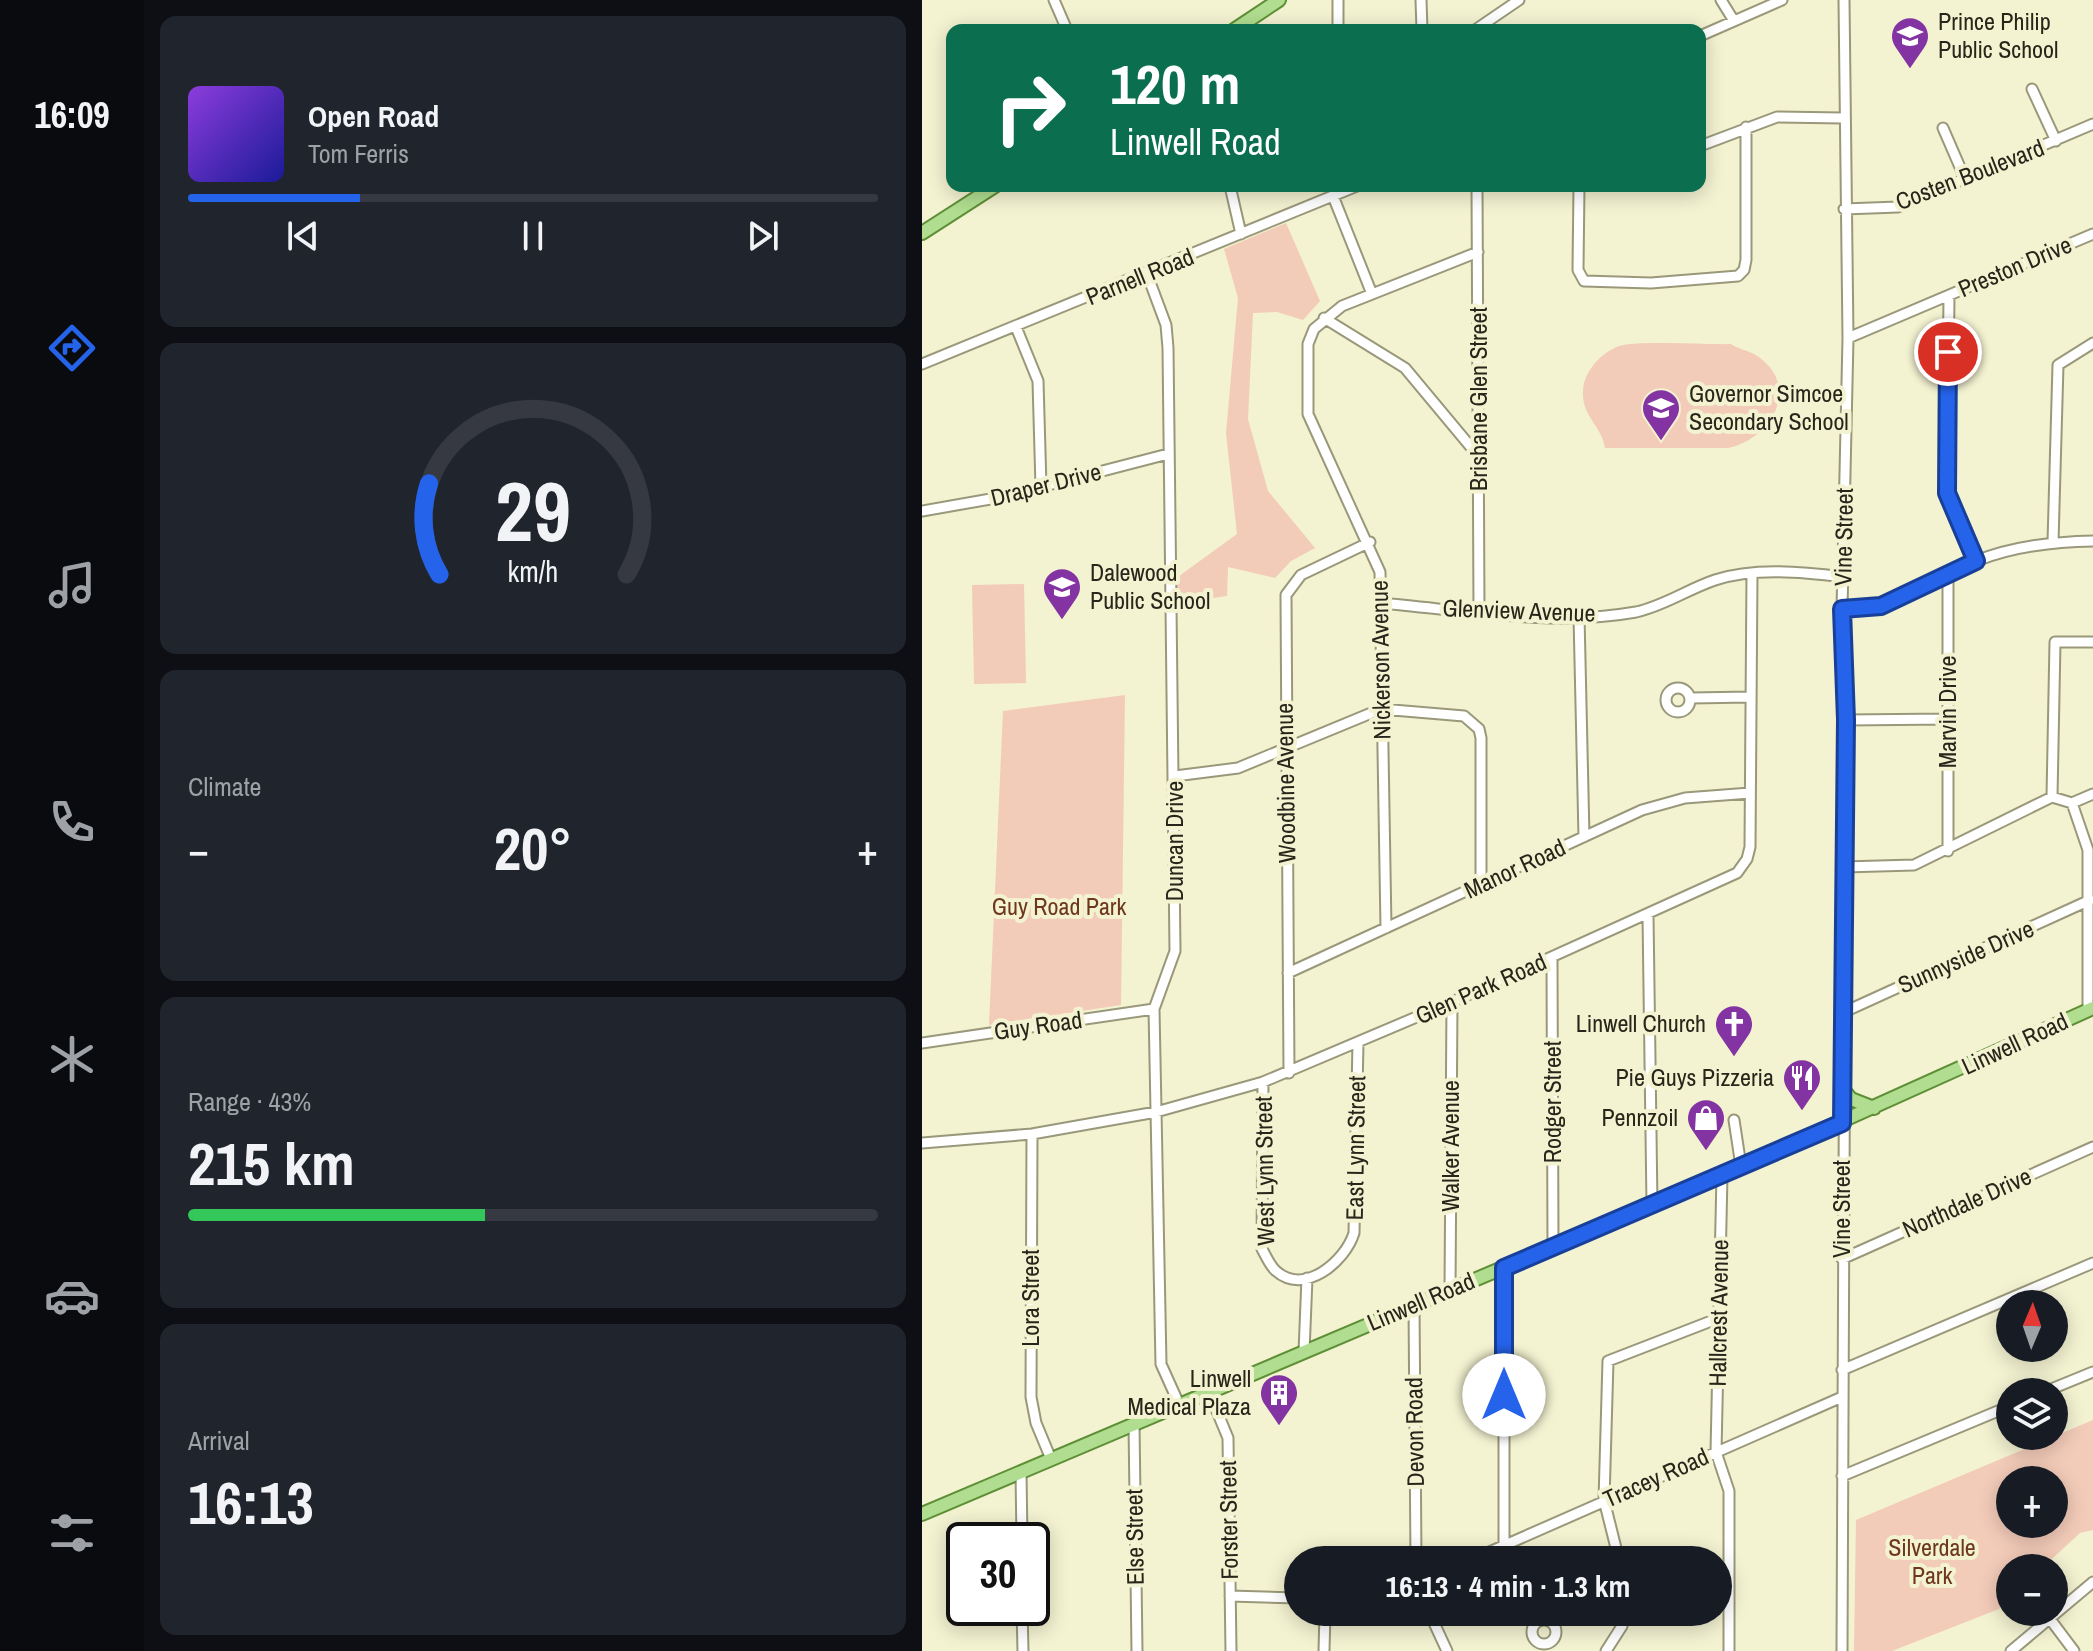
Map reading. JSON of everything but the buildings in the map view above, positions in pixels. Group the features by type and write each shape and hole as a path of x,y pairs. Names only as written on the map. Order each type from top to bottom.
{"main road":[{"path":"1243,24 1279,0"},
{"path":"922,233 986,192"},
{"path":"922,217 935,224"},
{"name":"Linwell Road","path":"922,1514 1722,1175 2091,1009"},
{"path":"1842,1088 1851,1099 1874,1108"}],"street":[{"path":"1054,0 1064,24"},
{"path":"1338,0 1338,24"},
{"path":"1421,0 1422,24"},
{"path":"1484,24 1519,0"},
{"path":"1721,0 1734,21"},
{"path":"1706,33 1782,0"},
{"name":"Vine Street","path":"1842,1651 1842,1013 1846,720 1842,609 1848,338 1844,209 1844,0"},
{"path":"2032,89 2056,141"},
{"path":"1706,144 1777,117 1843,118"},
{"name":"Costen Boulevard","path":"1844,209 1898,207 1966,181 2093,124"},
{"path":"1579,192 1578,270 1584,281 1651,283 1738,276 1744,270 1746,260 1746,127"},
{"path":"1943,128 1966,181"},
{"path":"1231,192 1241,234"},
{"name":"Parnell Road","path":"922,364 1343,192"},
{"name":"Brisbane Glen Street","path":"1477,192 1479,611"},
{"path":"1333,196 1372,294"},
{"name":"Preston Drive","path":"1848,338 2093,234"},
{"path":"1478,252 1342,306 1324,318 1405,368 1480,458"},
{"name":"Duncan Drive","path":"1147,274 1166,325 1175,776 1175,951 1154,1009 1161,1364 1179,1404"},
{"path":"1949,295 1947,493 1976,561"},
{"name":"Nickerson Avenue","path":"1324,318 1314,329 1308,344 1308,414 1370,542 1380,572 1386,928"},
{"path":"1016,327 1038,381 1041,487"},
{"path":"2053,542 2058,365 2093,343"},
{"name":"Draper Drive","path":"922,511 1041,487 1168,454"},
{"path":"1842,609 1881,606 1976,561 2053,542 2093,541"},
{"name":"Woodbine Avenue","path":"1289,1073 1286,595 1301,575 1370,542"},
{"name":"Marvin Drive","path":"1948,573 1948,851"},
{"name":"Glenview Avenue","path":"1380,603 1579,616 1636,611 1715,580 1752,574 1843,577"},
{"name":"Glen Park Road","path":"922,1143 1032,1134 1156,1112 1263,1082 1552,958 1737,873 1747,859 1750,847 1752,574"},
{"path":"1579,616 1584,837"},
{"path":"2052,797 2055,642 2093,642"},
{"path":"1691,698 1750,697"},
{"path":"1175,776 1238,768 1381,709 1464,716 1479,729 1481,884"},
{"path":"1846,720 1948,719"},
{"name":"Manor Road","path":"1288,973 1659,805 1708,795 1750,793"},
{"path":"1844,867 1914,865 1948,851 2052,797 2072,803 2093,794"},
{"path":"2072,803 2088,850 2091,1009"},
{"name":"Sunnyside Drive","path":"1842,1013 2090,900"},
{"path":"1648,915 1652,1205"},
{"name":"Rodger Street","path":"1552,958 1553,1247"},
{"name":"Walker Avenue","path":"1450,1290 1452,1002"},
{"name":"Guy Road","path":"922,1043 1154,1009"},
{"name":"East Lynn Street","path":"1307,1278 1343,1256 1354,1233 1358,1043"},
{"name":"West Lynn Street","path":"1263,1082 1262,1249 1274,1270 1291,1280 1307,1278"},
{"path":"1734,1120 1741,1166"},
{"name":"Lora Street","path":"1032,1134 1031,1397 1036,1423 1051,1459"},
{"name":"Northdale Drive","path":"1842,1259 2093,1147"},
{"name":"Hallcrest Avenue","path":"1722,1175 1716,1452 1729,1491 1729,1651"},
{"path":"1842,1370 2093,1263"},
{"path":"1504,1268 1504,1545"},
{"path":"1304,1352 1307,1278"},
{"name":"Devon Road","path":"1414,1304 1416,1546"},
{"path":"1616,1546 1604,1500 1608,1361 1719,1318"},
{"path":"2068,1382 2093,1372"},
{"name":"Forster Street","path":"1209,1392 1228,1438 1231,1651"},
{"name":"Tracey Road","path":"1504,1545 1842,1397"},
{"path":"1842,1476 1996,1412"},
{"name":"Else Street","path":"1134,1423 1137,1651"},
{"path":"1021,1472 1022,1522"},
{"path":"2068,1604 2093,1582"},
{"path":"1230,1596 1284,1598"},
{"path":"1022,1626 1023,1651"},
{"path":"1324,1651 1325,1626"},
{"path":"1435,1626 1447,1651"},
{"path":"1606,1651 1622,1626"},
{"path":"2011,1651 2041,1626"},
{"path":"2055,1626 2074,1651"}],"green space":[{"path":"1286,223 1320,301 1303,320 1277,312 1253,313 1248,419 1268,491 1315,548 1291,561 1275,578 1228,567 1227,596 1177,603 1175,579 1237,534 1226,433 1238,298 1224,249"},
{"path":"1628,344 1731,344 1754,354 1769,366 1777,380 1779,394 1776,408 1758,434 1728,448 1605,448 1586,408 1583,392 1589,371 1605,353"},
{"path":"1024,584 1026,683 974,684 972,585"},
{"name":"Guy Road Park","path":"1125,695 1121,1005 989,1025 1003,711"},
{"name":"Silverdale Park","path":"2093,1420 2093,1530 2080,1533 2057,1554 1996,1554 1996,1610 1892,1651 1854,1651 1856,1520 2022,1450 2068,1450 2068,1431"}],"place":[{"name":"Prince Philip Public School","path":"1910,70"},
{"name":"Governor Simcoe Secondary School","path":"1661,442"},
{"name":"Dalewood Public School","path":"1062,621"},
{"name":"Linwell Church","path":"1734,1058"},
{"name":"Pie Guys Pizzeria","path":"1802,1112"},
{"name":"Pennzoil","path":"1706,1152"},
{"name":"Linwell Medical Plaza","path":"1279,1427"}],"route":[{"path":"1504,1395 1504,1268 1842,1123 1846,720 1842,609 1868,610 1881,606 1976,561 1947,493 1948,352"}]}
